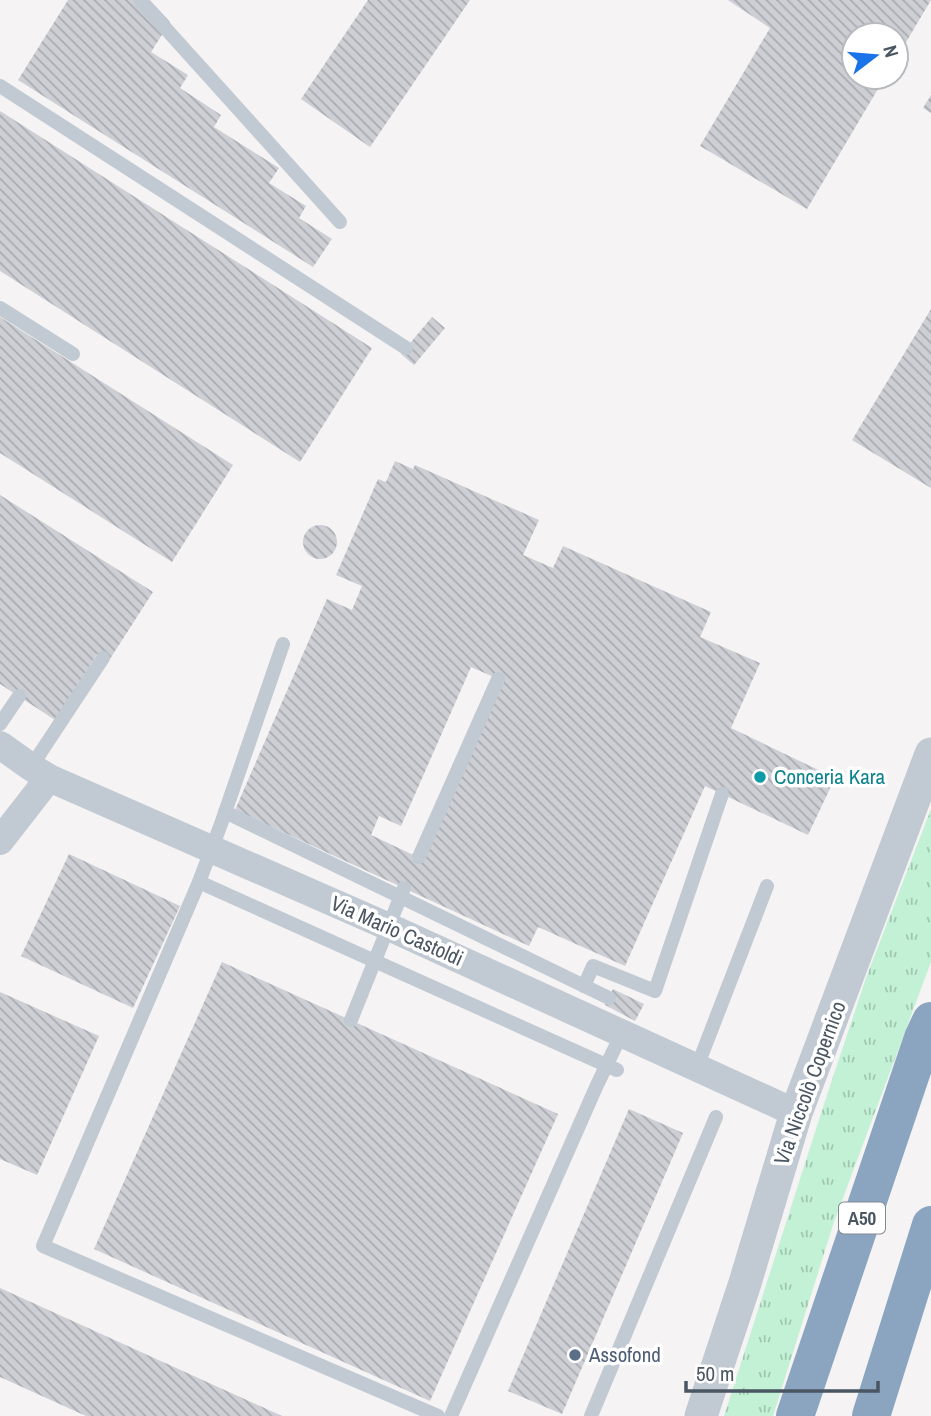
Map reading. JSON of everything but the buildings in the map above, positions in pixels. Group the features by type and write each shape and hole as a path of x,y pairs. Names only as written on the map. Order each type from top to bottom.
{"highway":[{"name":"A50","path":"795,1416 931,1021"},
{"path":"871,1416 931,1225"}],"street":[{"name":"Via Mario Castoldi","path":"0,745 40,773 389,926 796,1113"},
{"name":"Via Niccolò Copernico","path":"701,1416 745,1283 796,1113 931,754"},
{"path":"0,841 40,773"}],"lane":[{"path":"140,0 340,222"},
{"path":"0,86 407,348"},
{"path":"0,308 73,354"},
{"path":"283,644 198,882 43,1246 230,1319 438,1416"},
{"path":"40,773 103,658"},
{"path":"419,857 498,679"},
{"path":"0,724 19,696"},
{"path":"584,986 593,966 655,991 722,794"},
{"path":"225,812 402,893 609,998"},
{"path":"198,882 612,1068"},
{"path":"697,1067 767,886"},
{"path":"351,1020 402,893"},
{"path":"451,1416 612,1068 622,1033"},
{"path":"591,1416 716,1117"}],"green space":[{"path":"931,809 931,962 834,1222 773,1416 724,1416 866,978"}],"place":[{"name":"Conceria Kara","path":"760,777"},
{"name":"Assofond","path":"575,1355"}]}
